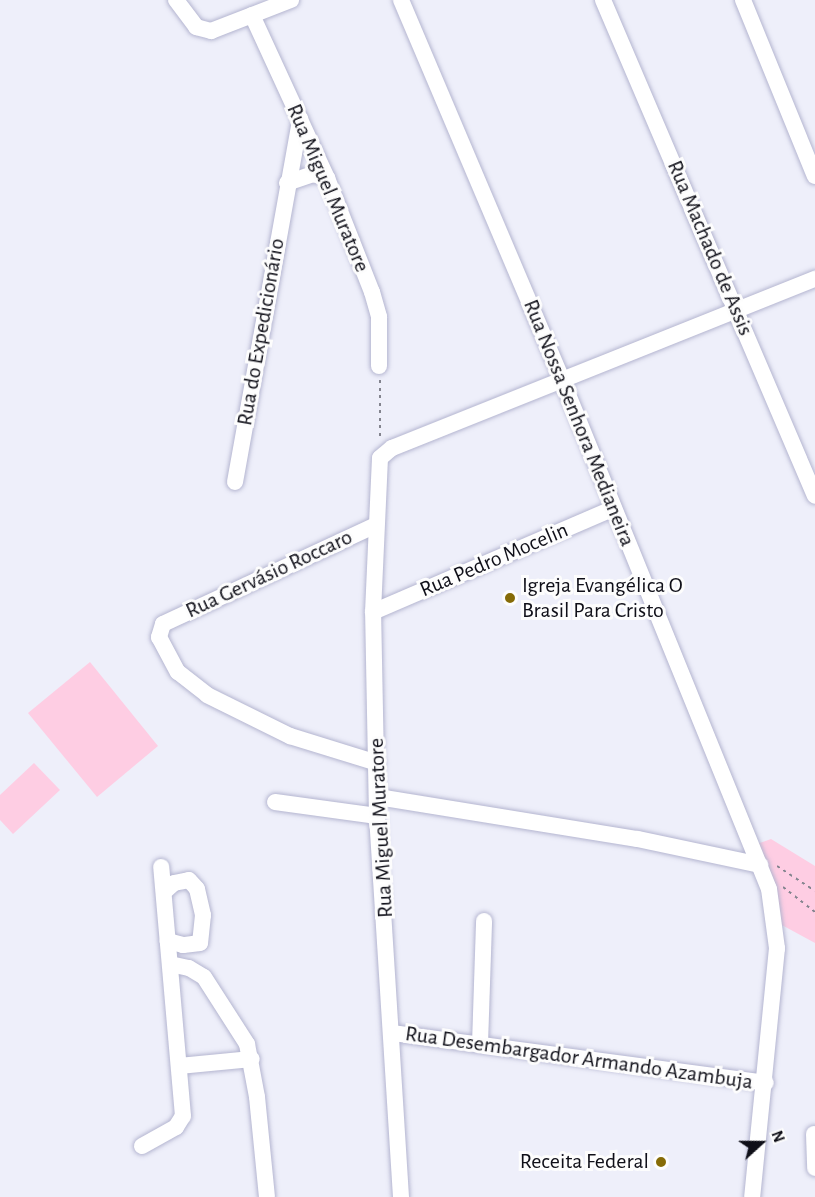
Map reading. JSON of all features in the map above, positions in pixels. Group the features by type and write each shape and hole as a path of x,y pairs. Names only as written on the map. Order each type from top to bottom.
{"street":[{"path":"176,0 196,27 211,31 291,0"},
{"name":"Rua Nossa Senhora Medianeira","path":"401,0 563,382 769,889 777,948 766,1083 753,1197"},
{"name":"Rua Machado de Assis","path":"603,0 738,310 815,496"},
{"path":"743,0 815,176"},
{"name":"Rua Miguel Muratore","path":"252,15 327,178 372,292 378,317 380,366"},
{"name":"Rua do Expedicionário","path":"235,482 300,119"},
{"path":"287,183 313,174 327,178"},
{"path":"380,458 392,448 563,382 815,279"},
{"name":"Rua Miguel Muratore","path":"380,458 373,612 377,816 401,1197"},
{"name":"Rua Pedro Mocelin","path":"373,612 614,508"},
{"name":"Rua Gervásio Roccaro","path":"376,525 163,624 161,642 178,672 207,695 290,736 377,764"},
{"path":"378,797 757,856"},
{"path":"275,802 377,816"},
{"path":"142,1146 176,1127 183,1116 161,867"},
{"path":"164,892 174,883 189,880 197,889 203,915 200,943 168,941"},
{"path":"480,1044 484,921"},
{"path":"170,964 189,968 204,977 247,1044 252,1059 267,1197"},
{"name":"Rua Desembargador Armando Azambuja","path":"392,1033 766,1083"},
{"path":"179,1066 252,1059"},
{"path":"814,1134 815,1168"}],"path":[{"path":"380,366 380,458"},
{"path":"757,856 814,889"},
{"path":"769,889 779,886 788,889 815,912"}],"shaded area":[{"path":"90,662 158,746 97,797 28,713"},
{"path":"34,763 60,790 13,834 0,820 0,795"},
{"path":"771,839 815,866 815,943 780,924 754,845"}],"place":[{"name":"Igreja Evangélica O Brasil Para Cristo","path":"510,598"},
{"name":"Receita Federal","path":"661,1162"}]}
